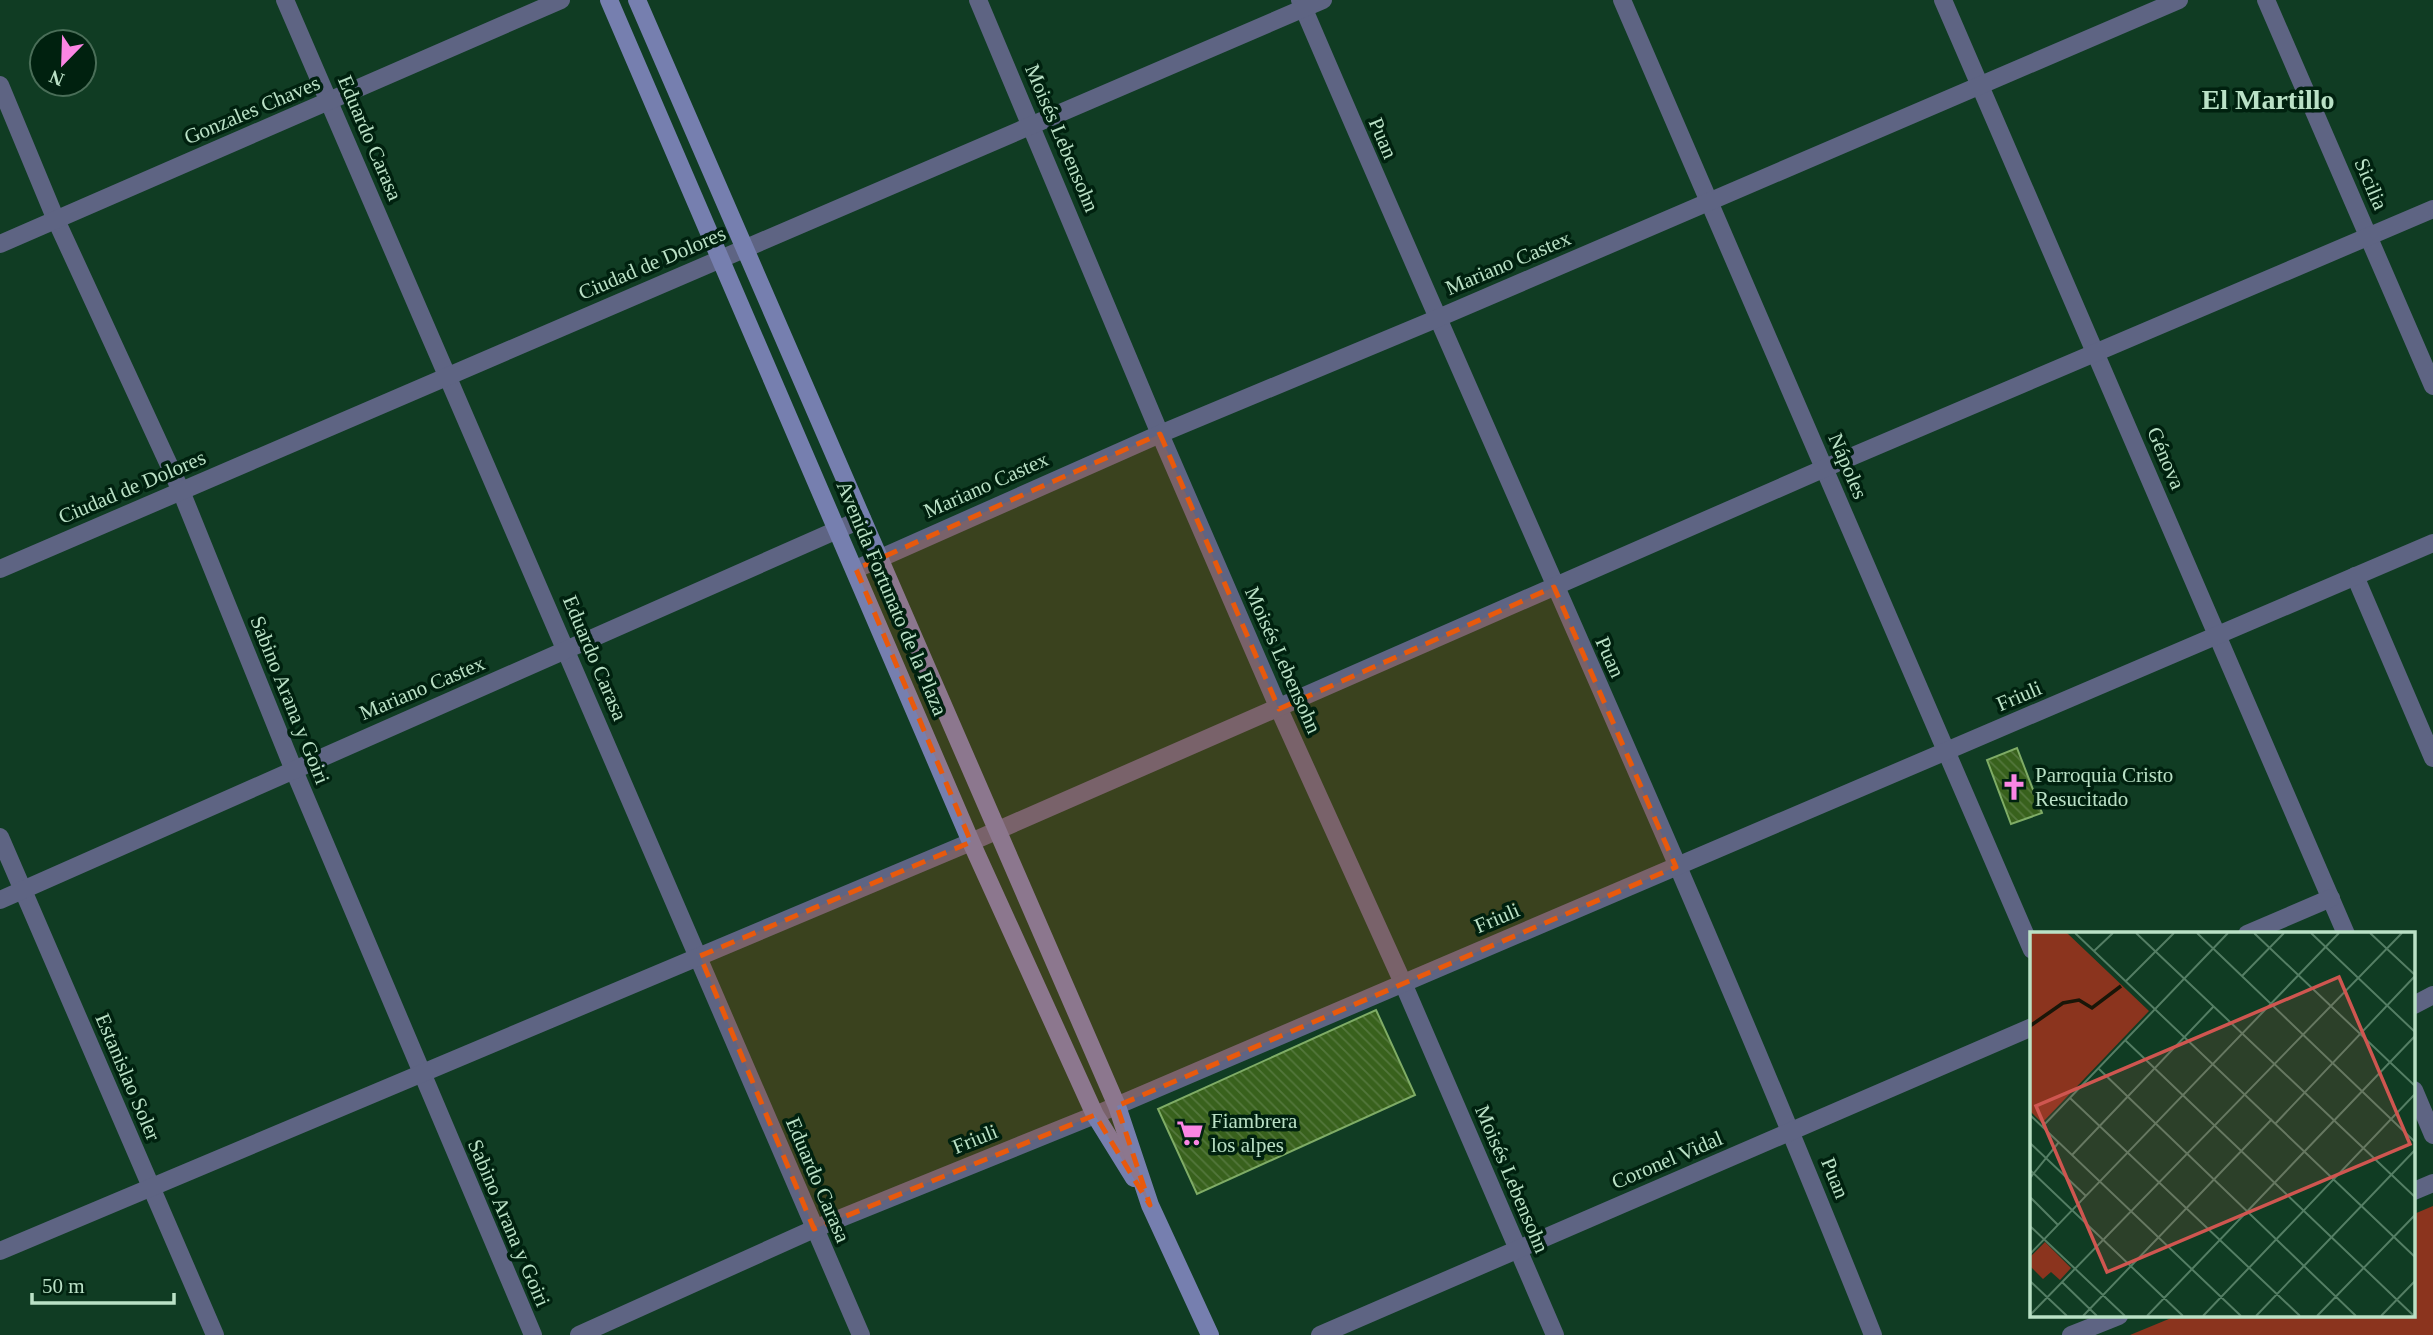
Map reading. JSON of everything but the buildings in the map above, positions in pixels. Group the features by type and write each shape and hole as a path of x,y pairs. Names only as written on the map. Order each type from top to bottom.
{"main road":[{"name":"Avenida Fortunato de la Plaza","path":"610,0 971,842 1095,1115 1150,1205"},
{"name":"Avenida Fortunato de la Plaza","path":"637,0 1117,1106 1150,1205 1210,1335"}],"street":[{"name":"Eduardo Carasa","path":"285,0 700,956 861,1335"},
{"name":"Gonzales Chaves","path":"0,244 561,0"},
{"name":"Moisés Lebensohn","path":"978,0 1279,709 1404,983 1555,1335"},
{"name":"Ciudad de Dolores","path":"0,569 1032,124 1302,4 1323,0"},
{"name":"Nápoles","path":"1622,0 2030,945"},
{"name":"Génova","path":"1943,0 2345,932"},
{"name":"Mariano Castex","path":"856,569 1160,433 1436,319 2179,0"},
{"name":"Sicilia","path":"2266,0 2433,386"},
{"name":"Puan","path":"1302,4 1436,319 1792,1131 1873,1335"},
{"name":"Sabino Arana y Goiri","path":"0,85 56,220 181,491 293,768 533,1335"},
{"path":"0,1251 997,831 1825,468 2433,209"},
{"name":"Mariano Castex","path":"0,900 293,768 567,652 862,519"},
{"name":"Friuli","path":"579,1335 814,1229 1117,1106 2433,543"},
{"path":"2355,576 2433,758"},
{"name":"Estanislao Soler","path":"0,837 215,1335"},
{"path":"2252,932 2331,898"},
{"path":"2416,1004 2433,995"},
{"name":"Coronel Vidal","path":"1320,1335 2030,1028"},
{"path":"2416,1095 2433,1135"},
{"path":"2416,1190 2433,1183"},
{"path":"2071,1335 2114,1318"}],"highlighted area":[{"path":"1160,434 1279,709 1554,587 1676,867 1117,1106 1150,1205 1095,1115 814,1229 700,956 971,842 856,569"}],"shaded area":[{"path":"2433,1206 2433,1335 2130,1335 2171,1318 2416,1318 2416,1213"}],"place":[{"name":"Parroquia Cristo Resucitado","path":"2014,787"},
{"name":"Fiambrera los alpes","path":"1190,1133"}],"district":[{"name":"El Martillo","path":"2268,99"}]}
